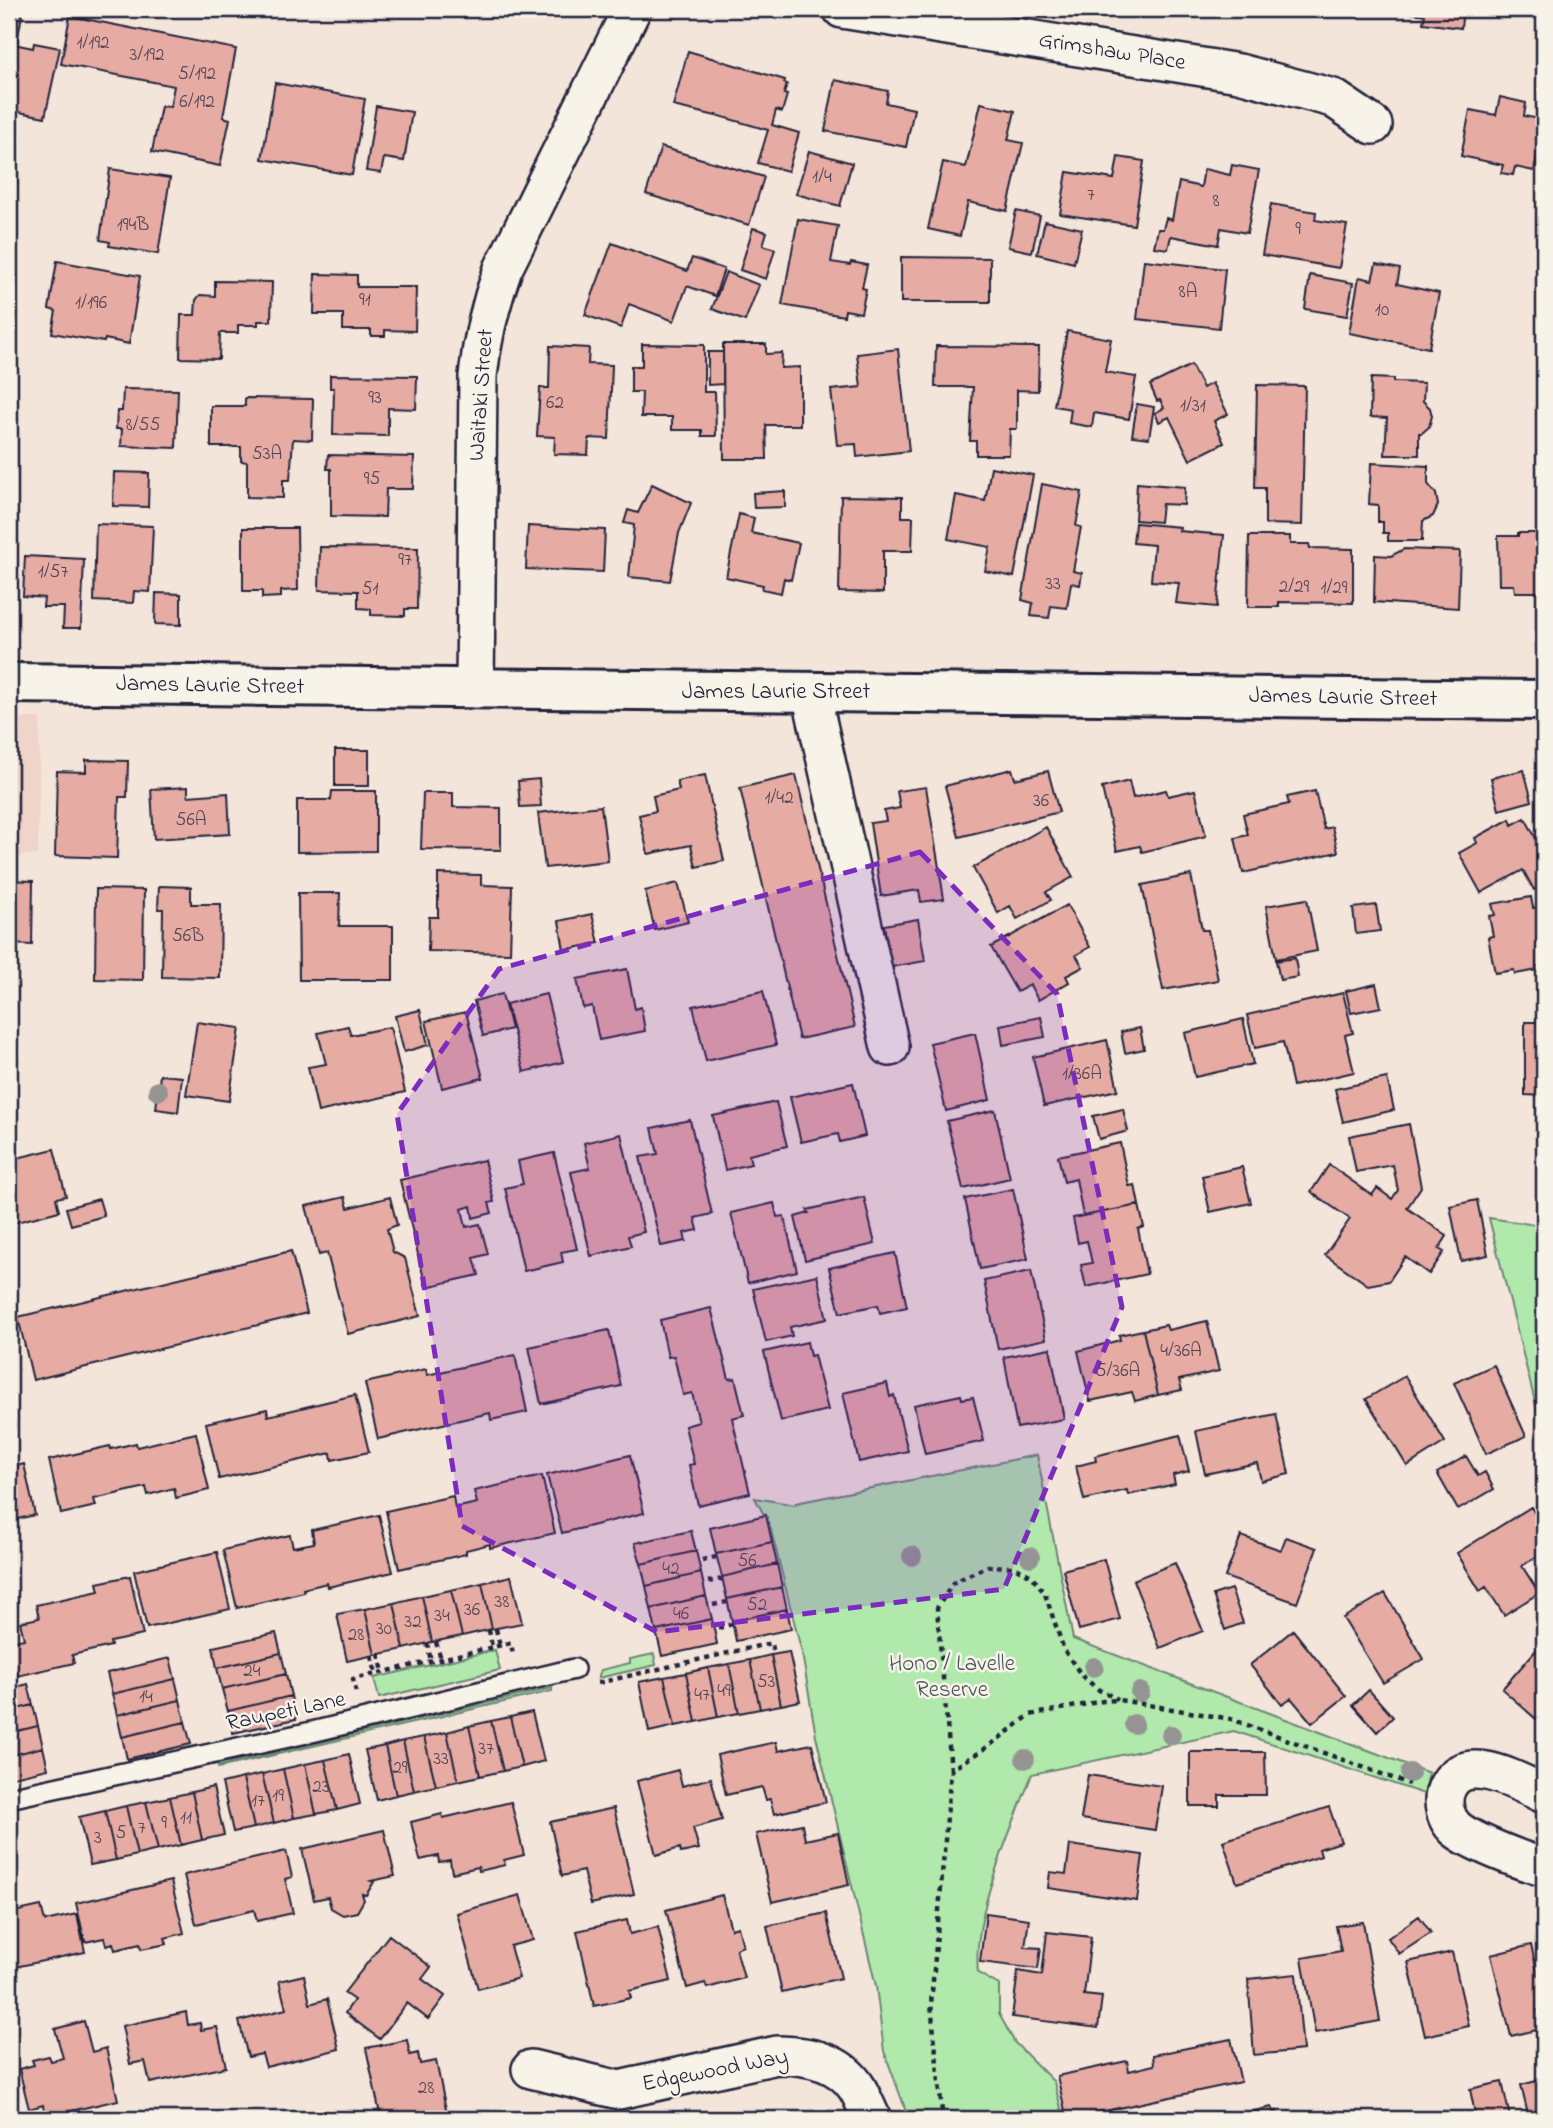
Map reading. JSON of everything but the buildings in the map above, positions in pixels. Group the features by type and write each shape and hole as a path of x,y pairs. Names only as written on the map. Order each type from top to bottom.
{"street":[{"name":"Waitaki Street","path":"475,689 478,376 485,327 503,270 632,9"},
{"name":"Grimshaw Place","path":"842,9 1239,73 1333,98 1373,125"},
{"name":"James Laurie Street","path":"9,683 1544,700"},
{"path":"811,693 890,1047"},
{"path":"1544,1794 1489,1770 1474,1769 1460,1774 1451,1783 1444,1805 1455,1828 1466,1836 1544,1867"},
{"name":"Edgewood Way","path":"531,2069 619,2090 777,2055 798,2055 816,2058 832,2065 846,2076 857,2087 872,2119"}],"lane":[{"name":"Raupeti Lane","path":"9,1798 336,1726 574,1669"}],"path":[{"path":"702,1560 716,1557"},
{"path":"936,2119 942,2112 931,2004 951,1770 937,1608 953,1583 988,1566 1014,1567 1032,1576 1045,1594 1064,1650 1082,1676 1099,1690 1119,1700 1231,1719 1417,1787"},
{"path":"708,1582 722,1579"},
{"path":"713,1605 727,1602"},
{"path":"719,1628 733,1624"},
{"path":"496,1629 500,1646"},
{"path":"489,1630 492,1647"},
{"path":"436,1642 441,1659"},
{"path":"428,1643 432,1661"},
{"path":"359,1703 353,1679 492,1647 511,1643 516,1667"},
{"path":"597,1683 771,1643 775,1655"},
{"path":"379,1654 383,1672"},
{"path":"372,1656 376,1674"},
{"path":"951,1770 1030,1715 1119,1700"}],"highlighted area":[{"path":"920,852 1057,994 1122,1307 1004,1589 657,1632 462,1526 397,1114 499,969"}],"shaded area":[{"path":"9,718 40,718 38,855 9,856"}],"green space":[{"path":"1489,1218 1544,1226 1544,1438"},
{"name":"Hono / Lavelle Reserve","path":"1037,1455 1073,1639 1429,1773 1424,1794 1234,1731 1032,1774 987,1899 981,1925 978,1973 999,1985 999,2014 1015,2043 1054,2082 1064,2119 909,2119 884,2051 876,1986 816,1736 802,1653 770,1526 755,1498 795,1505"},
{"path":"495,1650 500,1670 379,1698 374,1678"},
{"path":"654,1654 656,1665 598,1678 601,1670 630,1663 630,1659"},
{"path":"552,1688 552,1691 218,1768 218,1766"}]}
